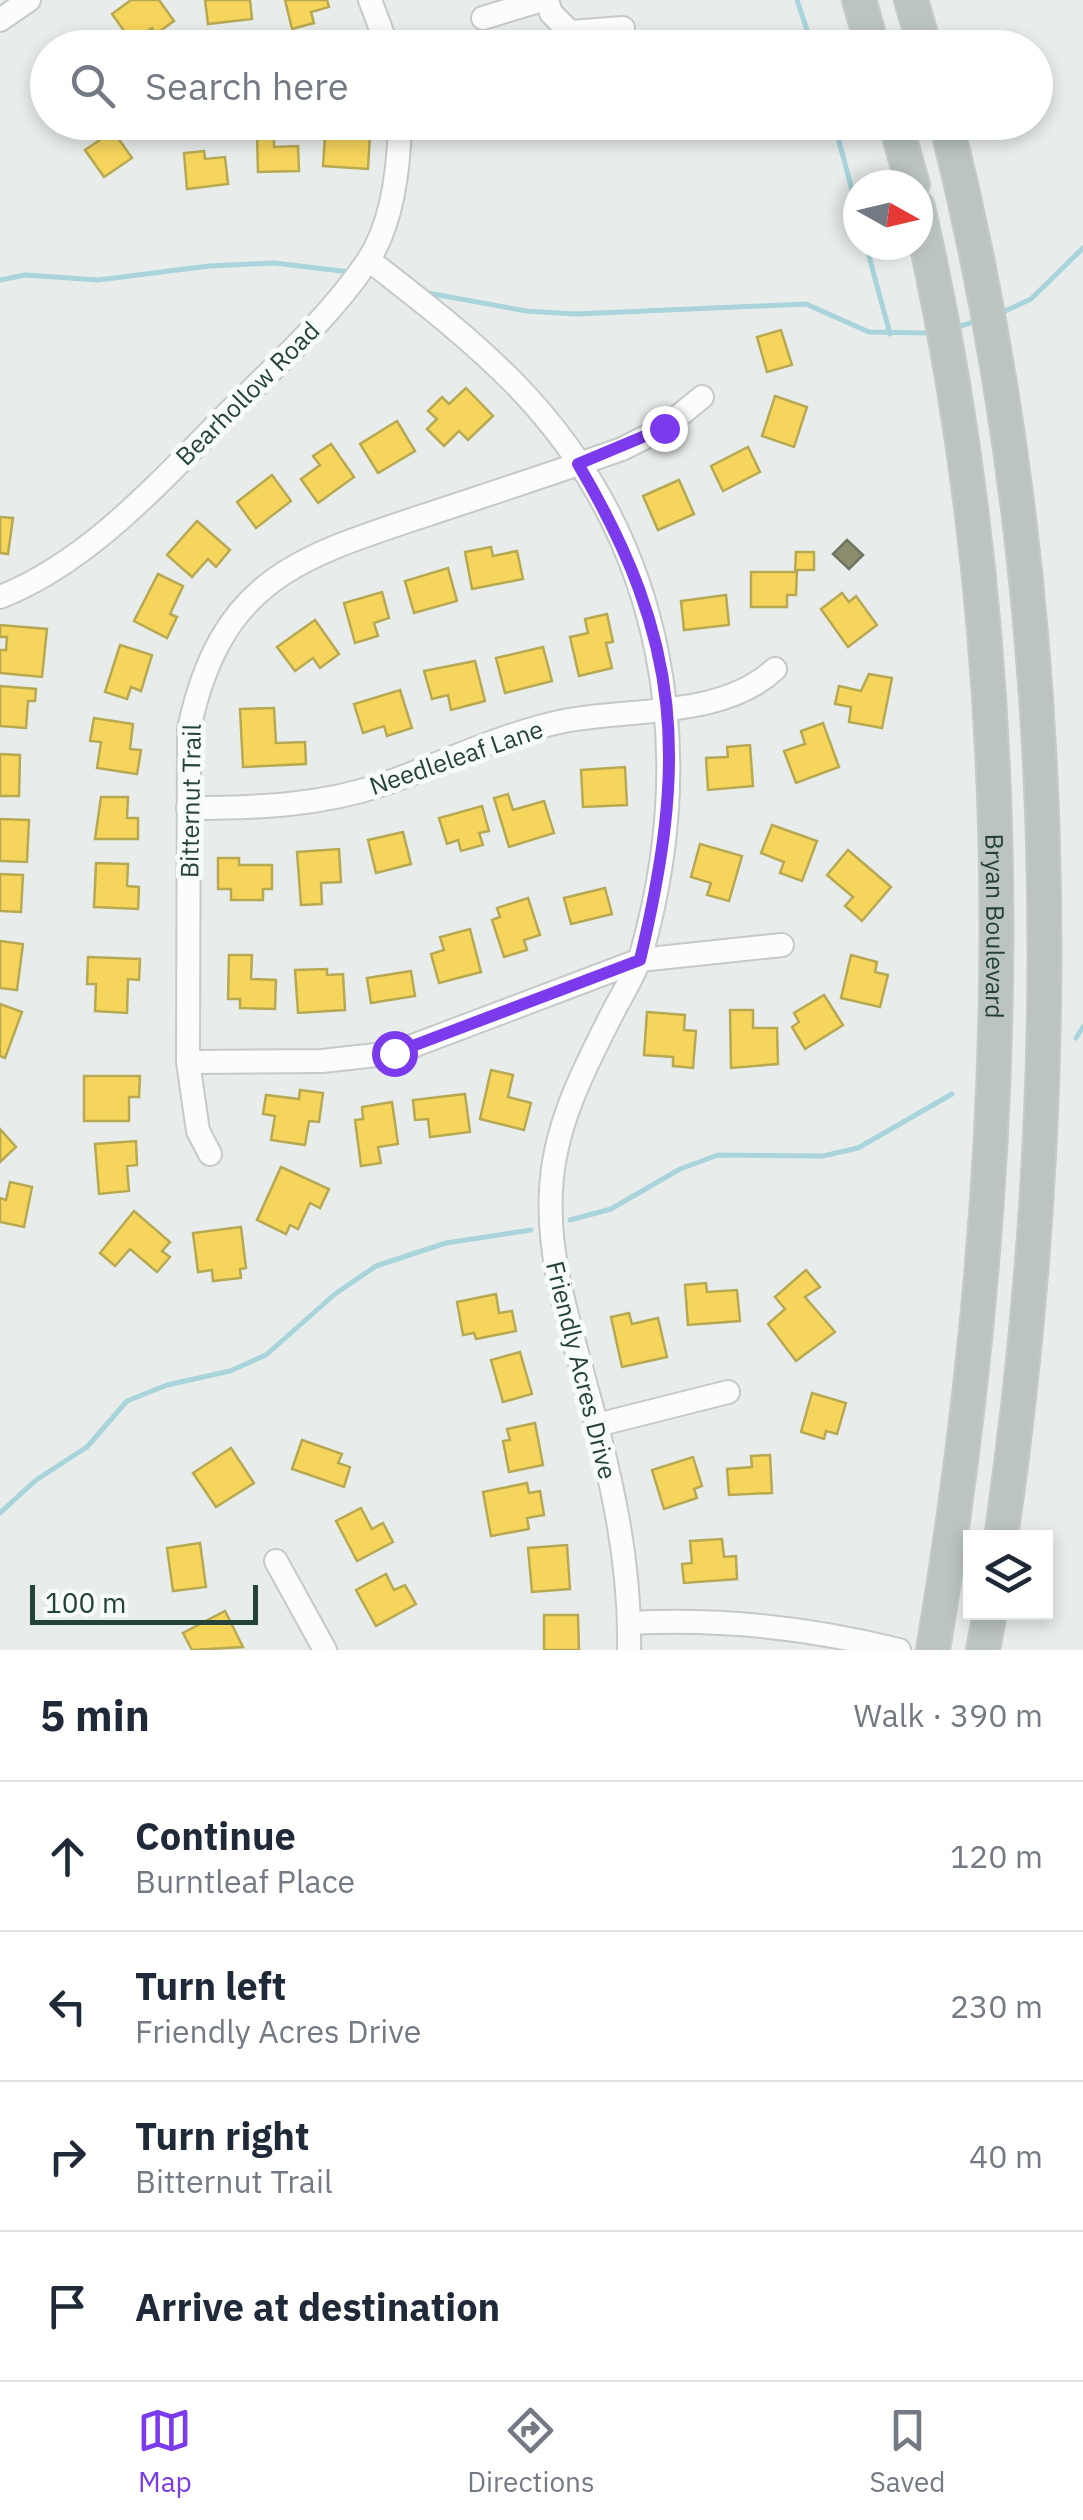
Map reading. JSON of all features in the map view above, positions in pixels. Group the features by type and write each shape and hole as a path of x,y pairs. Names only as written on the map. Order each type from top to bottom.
{"highway":[{"path":"859,0 868,30"},
{"path":"911,0 920,30"},
{"path":"901,140 909,170"},
{"name":"Bryan Boulevard","path":"951,140 971,219 1015,478 1033,662 1044,866 1043,1042 1035,1226 1002,1530"},
{"name":"Bryan Boulevard","path":"928,260 959,424 976,560 990,720 996,904 984,1249 971,1411 934,1650"}],"street":[{"path":"0,20 29,0"},
{"path":"370,0 381,30"},
{"path":"482,18 544,0 551,14 568,30"},
{"path":"596,30 623,28"},
{"name":"Bearhollow Road","path":"0,598 65,564 310,333 368,260 394,188 398,140"},
{"name":"Friendly Acres Drive","path":"368,260 448,322 516,385 578,464 632,567 664,672 671,784 664,860 640,960 578,1082 563,1123 551,1185 553,1256 618,1516 630,1650"},
{"name":"Bitternut Trail","path":"210,1154 198,1131 188,1062 189,728 197,691 224,634 257,592 309,555 578,464 664,428 702,397"},
{"name":"Needleleaf Lane","path":"188,808 303,804 382,785 472,748 562,722 732,696 760,682 775,668"},
{"path":"188,1062 322,1061 394,1053 640,960 782,945"},
{"path":"597,1425 728,1392"},
{"path":"276,1561 325,1650"},
{"path":"630,1623 714,1621 780,1626 899,1650"}],"building: Homes":[{"path":"131,0 159,0 174,21 162,30 123,30 112,14"},
{"path":"205,0 250,0 252,19 208,24"},
{"path":"285,0 327,0 329,7 311,12 314,23 292,29"},
{"path":"100,140 119,140 132,158 104,177 85,150"},
{"path":"257,140 274,140 274,147 298,146 299,171 258,172"},
{"path":"325,140 370,140 368,169 323,166"},
{"path":"204,151 205,159 225,157 228,184 187,189 184,153"},
{"path":"781,330 792,365 767,372 757,337"},
{"path":"466,388 493,416 468,440 459,431 444,446 427,429 437,419 428,411 442,397 449,404"},
{"path":"775,396 807,407 794,447 762,436"},
{"path":"397,421 415,451 378,473 360,444"},
{"path":"331,444 354,477 318,503 301,479 320,465 313,456"},
{"path":"748,447 760,472 723,491 711,466"},
{"path":"272,475 291,501 256,528 237,502"},
{"path":"679,480 694,514 658,530 643,496"},
{"path":"0,517 13,518 8,554 0,553"},
{"path":"197,521 230,550 216,567 208,559 192,577 167,555"},
{"path":"491,547 493,556 517,551 523,579 472,589 465,552"},
{"path":"796,552 814,552 814,570 797,570 796,595 787,595 787,607 751,607 751,572 795,572"},
{"path":"448,568 457,601 414,613 405,581"},
{"path":"158,574 183,586 170,614 177,617 167,638 134,621"},
{"path":"382,592 389,618 374,623 378,636 355,643 344,603"},
{"path":"842,593 849,602 856,596 877,625 848,647 821,609"},
{"path":"726,595 729,625 684,630 681,601"},
{"path":"607,614 613,642 606,643 612,668 579,676 570,637 588,633 585,619"},
{"path":"315,620 339,654 320,668 313,658 295,671 277,647"},
{"path":"0,625 47,629 42,677 0,673 0,650 6,650 7,637 0,637"},
{"path":"120,645 152,655 141,691 131,687 127,699 105,692"},
{"path":"543,647 552,681 505,693 496,658"},
{"path":"475,661 485,701 451,710 448,695 432,699 424,671"},
{"path":"869,674 892,678 882,728 849,722 851,707 835,704 839,686 861,691"},
{"path":"0,686 36,689 35,701 28,701 26,728 0,726"},
{"path":"400,690 412,728 387,736 384,726 363,733 354,704"},
{"path":"274,708 276,743 305,742 306,764 243,767 240,709"},
{"path":"94,718 133,724 130,749 141,750 137,774 97,768 101,742 90,741"},
{"path":"823,723 839,767 796,783 784,751 805,744 801,731"},
{"path":"750,745 753,786 708,790 706,758 728,757 727,747"},
{"path":"0,754 20,755 19,796 0,796"},
{"path":"625,767 627,805 583,807 581,770"},
{"path":"508,794 513,810 544,801 554,833 509,847 494,798"},
{"path":"101,797 128,797 127,818 138,818 138,839 95,839"},
{"path":"482,806 489,831 479,833 483,845 461,851 458,840 447,844 439,818"},
{"path":"0,819 29,820 27,862 0,861"},
{"path":"772,825 817,841 802,881 780,873 784,862 761,853"},
{"path":"403,832 411,864 376,873 368,840"},
{"path":"700,844 742,856 729,901 707,895 711,883 691,877"},
{"path":"339,849 341,882 321,883 322,904 301,905 297,852"},
{"path":"848,850 891,887 862,921 845,906 853,897 827,875"},
{"path":"218,858 239,858 239,865 272,865 272,889 263,889 263,900 231,900 231,889 218,889"},
{"path":"96,863 128,864 127,886 139,887 138,909 94,907"},
{"path":"0,874 23,875 21,912 0,911"},
{"path":"605,888 612,914 571,924 564,898"},
{"path":"528,898 540,935 524,940 527,950 504,957 492,920 500,917 497,908"},
{"path":"470,929 481,972 439,983 431,954 444,950 440,937"},
{"path":"0,941 23,944 17,990 0,988"},
{"path":"229,955 252,955 251,979 276,980 275,1009 240,1008 240,999 228,999"},
{"path":"851,955 877,962 875,972 888,975 880,1007 841,998"},
{"path":"88,957 140,959 139,980 128,979 127,1013 95,1011 96,984 87,984"},
{"path":"327,969 327,975 343,974 345,1010 298,1013 295,970"},
{"path":"411,971 415,996 371,1003 367,978"},
{"path":"824,995 843,1025 805,1049 792,1027 799,1022 794,1013"},
{"path":"0,1004 22,1012 5,1058 0,1056"},
{"path":"730,1010 753,1010 753,1028 777,1028 778,1064 731,1068"},
{"path":"647,1012 685,1015 684,1030 696,1031 693,1068 673,1066 673,1057 644,1055"},
{"path":"491,1070 513,1075 508,1097 531,1103 524,1130 480,1119"},
{"path":"84,1076 140,1076 139,1097 129,1097 129,1121 84,1121"},
{"path":"300,1090 323,1093 319,1122 309,1121 305,1145 271,1140 275,1116 263,1114 266,1095 299,1099"},
{"path":"465,1094 470,1132 430,1137 428,1119 415,1120 413,1100"},
{"path":"392,1102 398,1144 378,1147 381,1163 361,1166 355,1120 363,1119 362,1107"},
{"path":"0,1129 16,1147 0,1162"},
{"path":"136,1141 137,1165 127,1166 129,1191 99,1194 95,1144"},
{"path":"281,1167 329,1189 320,1208 310,1203 298,1229 290,1225 286,1234 257,1220"},
{"path":"10,1182 32,1187 24,1227 0,1222 0,1198 6,1200"},
{"path":"134,1211 170,1242 162,1251 170,1257 157,1272 130,1249 115,1266 100,1253"},
{"path":"241,1227 246,1268 240,1269 241,1278 213,1281 212,1270 198,1272 193,1233"},
{"path":"806,1270 820,1287 805,1297 835,1332 796,1361 768,1324 785,1309 775,1297"},
{"path":"706,1283 707,1292 737,1290 740,1321 688,1325 685,1285"},
{"path":"496,1294 499,1313 512,1311 516,1331 476,1339 474,1333 463,1335 457,1302"},
{"path":"629,1313 632,1324 658,1318 667,1357 622,1367 611,1317"},
{"path":"520,1352 532,1394 503,1402 491,1360"},
{"path":"812,1393 846,1403 837,1434 826,1431 824,1439 801,1432"},
{"path":"535,1423 543,1465 509,1472 503,1441 510,1440 507,1429"},
{"path":"302,1440 342,1454 338,1463 350,1467 344,1487 292,1469"},
{"path":"231,1448 254,1483 216,1507 193,1473"},
{"path":"770,1455 772,1493 729,1495 727,1469 752,1467 751,1456"},
{"path":"693,1457 702,1486 694,1489 697,1498 664,1509 652,1470"},
{"path":"527,1483 529,1493 540,1491 544,1515 527,1518 529,1529 491,1536 483,1492"},
{"path":"361,1508 372,1529 383,1523 393,1542 357,1561 336,1521"},
{"path":"722,1539 724,1557 736,1556 737,1579 684,1583 682,1564 692,1563 690,1541"},
{"path":"200,1543 206,1587 173,1591 167,1548"},
{"path":"567,1545 570,1589 532,1592 528,1548"},
{"path":"386,1574 394,1590 405,1585 416,1604 376,1626 356,1590"},
{"path":"225,1611 243,1647 192,1650 183,1633"},
{"path":"544,1615 578,1615 579,1650 544,1650"}],"building: Industry":[{"path":"847,540 863,555 849,569 833,554"}],"waterway":[{"path":"797,0 807,30"},
{"path":"839,140 847,170"},
{"path":"1001,313 1031,299 1083,248"},
{"path":"870,260 890,334"},
{"path":"0,280 25,275 98,280 209,266 274,263 350,272"},
{"path":"428,293 526,311 576,314 806,304 869,332 928,333"},
{"path":"954,328 977,321"},
{"path":"1076,1038 1083,1027"},
{"path":"570,1220 611,1209 680,1169 718,1155 823,1156 858,1148 952,1094"},
{"path":"0,1513 36,1480 87,1447 127,1401 167,1385 230,1371 266,1355 335,1294 376,1266 446,1243 531,1230"}],"route":[{"path":"394,1053 640,960 664,860 671,784 664,672 632,567 612,522 578,464 664,428"}]}
